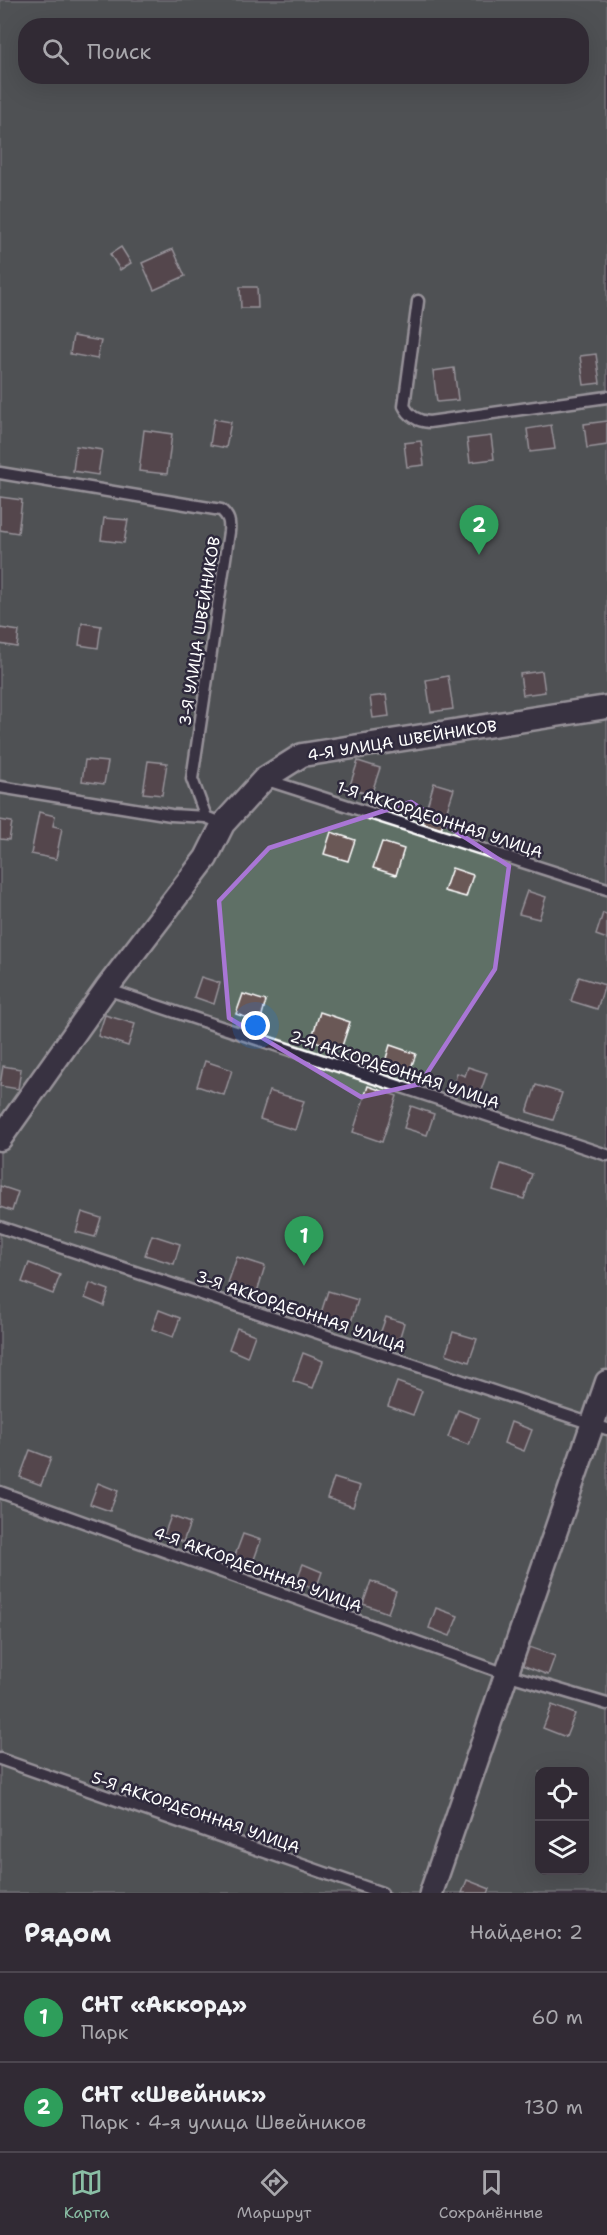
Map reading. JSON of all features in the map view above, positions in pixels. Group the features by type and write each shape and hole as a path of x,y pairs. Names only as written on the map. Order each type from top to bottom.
{"street":[{"name":"4-Я УЛИЦА ШВЕЙНИКОВ","path":"3,1127 206,858 215,821 264,778 302,755 607,708"},
{"path":"431,1893 507,1674 600,1427 607,1382"}],"lane":[{"path":"418,301 404,406 408,414 417,420 429,422 607,397"},
{"name":"3-Я УЛИЦА ШВЕЙНИКОВ","path":"0,473 222,510 227,515 230,522 229,532 192,778 215,821"},
{"name":"1-Я АККОРДЕОННАЯ УЛИЦА","path":"264,778 607,889"},
{"path":"0,787 215,821"},
{"name":"2-Я АККОРДЕОННАЯ УЛИЦА","path":"106,988 607,1155"},
{"name":"3-Я АККОРДЕОННАЯ УЛИЦА","path":"0,1227 600,1427"},
{"name":"4-Я АККОРДЕОННАЯ УЛИЦА","path":"0,1492 507,1674 607,1704"},
{"name":"5-Я АККОРДЕОННАЯ УЛИЦА","path":"0,1759 382,1893"}],"highlighted area":[{"path":"411,802 509,866 495,969 420,1084 361,1097 229,1018 219,901 269,848"}],"green space":[{"path":"0,0 607,0 607,1893 0,1893"}],"building":[{"path":"121,247 131,263 120,270 110,254"},
{"path":"173,249 185,276 154,290 142,263"},
{"path":"240,287 257,287 258,308 241,308"},
{"path":"73,336 101,341 97,359 70,354"},
{"path":"596,354 600,383 584,385 580,356"},
{"path":"454,368 458,400 437,402 433,371"},
{"path":"214,419 231,422 226,448 210,445"},
{"path":"607,421 607,445 587,448 584,424"},
{"path":"551,425 555,449 530,452 527,429"},
{"path":"144,430 172,434 167,474 139,471"},
{"path":"491,436 494,459 470,462 467,439"},
{"path":"421,441 424,465 407,467 404,443"},
{"path":"76,446 102,450 98,475 73,471"},
{"path":"0,497 22,500 18,533 0,530"},
{"path":"104,518 128,520 124,543 101,540"},
{"path":"82,623 101,626 98,648 79,645"},
{"path":"0,628 19,631 17,647 0,644"},
{"path":"542,671 545,692 523,695 520,674"},
{"path":"448,676 453,709 431,712 426,680"},
{"path":"386,695 389,716 373,718 370,697"},
{"path":"85,760 108,762 104,784 82,781"},
{"path":"148,761 167,763 162,795 143,793"},
{"path":"358,761 380,768 371,795 349,788"},
{"path":"434,783 454,789 441,829 422,823"},
{"path":"39,812 55,816 53,826 62,828 56,859 31,854"},
{"path":"0,820 12,822 9,840 0,839"},
{"path":"331,832 355,840 348,861 324,854"},
{"path":"382,842 404,849 396,875 373,868"},
{"path":"452,868 473,875 466,897 444,891"},
{"path":"527,891 546,897 539,919 519,914"},
{"path":"603,913 607,914 607,939 596,935"},
{"path":"201,977 220,983 214,1004 194,997"},
{"path":"579,977 605,985 597,1009 571,1001"},
{"path":"243,994 266,1001 260,1022 236,1014"},
{"path":"320,1012 350,1022 341,1049 311,1040"},
{"path":"105,1015 135,1024 128,1046 98,1036"},
{"path":"390,1045 416,1054 409,1073 384,1065"},
{"path":"205,1061 232,1070 224,1095 197,1086"},
{"path":"3,1066 21,1069 18,1089 0,1086"},
{"path":"468,1067 487,1073 478,1099 452,1091 457,1073 465,1076"},
{"path":"536,1085 562,1093 553,1120 527,1112"},
{"path":"368,1086 397,1096 382,1142 353,1132"},
{"path":"269,1091 304,1101 295,1130 260,1119"},
{"path":"411,1106 434,1114 427,1135 404,1128"},
{"path":"501,1164 532,1174 524,1199 493,1190"},
{"path":"0,1186 18,1192 12,1211 0,1207"},
{"path":"82,1212 101,1218 95,1237 76,1232"},
{"path":"152,1235 180,1244 174,1264 145,1255"},
{"path":"237,1257 265,1266 257,1292 228,1283"},
{"path":"29,1263 60,1275 53,1294 22,1282"},
{"path":"90,1283 109,1290 104,1306 85,1298"},
{"path":"328,1291 358,1300 350,1325 320,1316"},
{"path":"159,1310 180,1318 173,1337 152,1329"},
{"path":"386,1317 404,1323 399,1340 380,1334"},
{"path":"237,1328 255,1335 247,1357 229,1349"},
{"path":"453,1332 477,1339 469,1362 446,1354"},
{"path":"303,1353 323,1361 313,1388 293,1381"},
{"path":"397,1382 422,1391 413,1415 388,1406"},
{"path":"458,1410 479,1418 469,1445 448,1437"},
{"path":"511,1422 532,1430 524,1451 504,1443"},
{"path":"30,1450 51,1458 41,1485 20,1477"},
{"path":"334,1478 360,1486 353,1507 327,1498"},
{"path":"98,1483 118,1491 110,1511 90,1504"},
{"path":"171,1516 190,1523 183,1542 164,1535"},
{"path":"243,1534 261,1540 252,1565 234,1558"},
{"path":"303,1564 322,1572 316,1589 296,1581"},
{"path":"371,1581 396,1591 388,1613 363,1604"},
{"path":"436,1608 458,1616 450,1636 429,1628"},
{"path":"529,1647 555,1656 548,1675 522,1665"},
{"path":"552,1705 575,1714 566,1737 543,1728"},
{"path":"467,1880 490,1889 488,1893 462,1893"}],"place":[{"name":"СНТ «Швейник»","path":"479,555"},
{"name":"СНТ «Аккорд»","path":"304,1266"}]}
